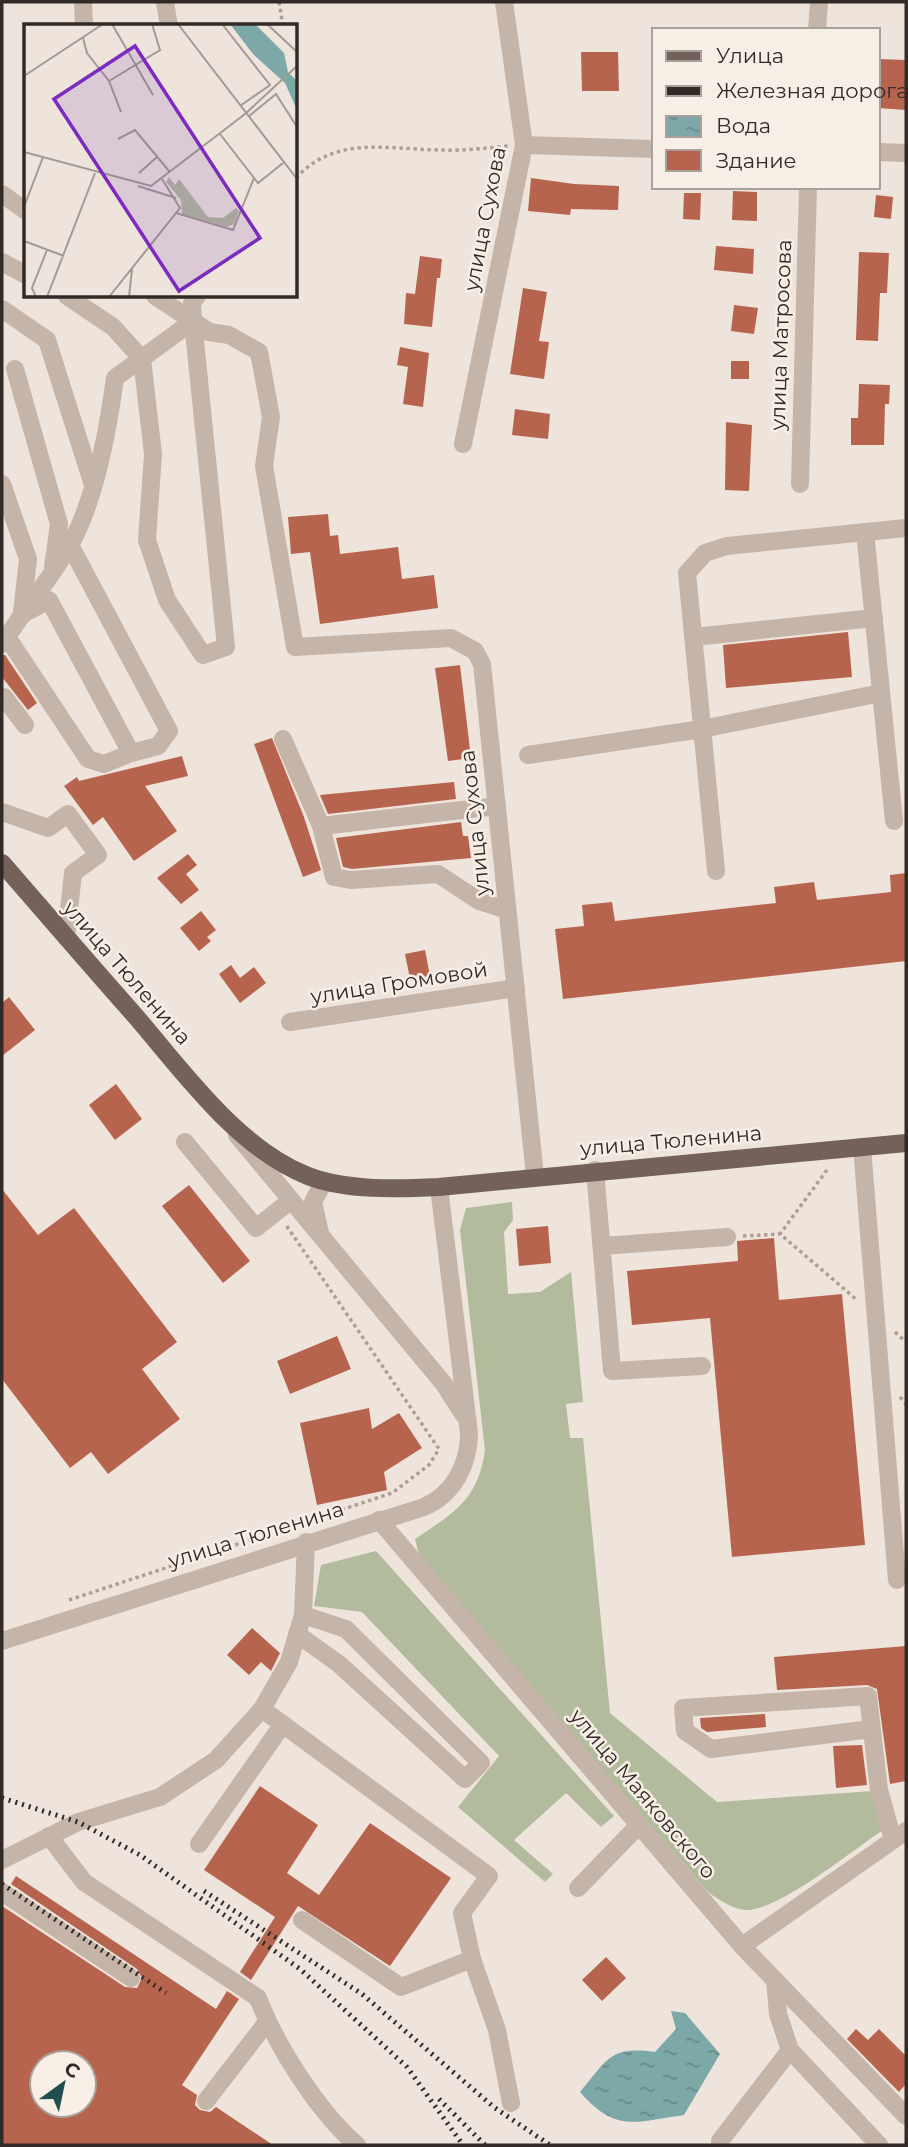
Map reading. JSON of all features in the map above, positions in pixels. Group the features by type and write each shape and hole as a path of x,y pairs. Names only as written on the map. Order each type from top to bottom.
{"main road":[{"name":"улица Тюленина","path":"2,863 218,1112 272,1156 296,1171 324,1181 409,1188 439,1187 595,1170 906,1143"}],"street":[{"path":"83,2 84,24"},
{"path":"165,2 169,24"},
{"name":"улица Сухова","path":"463,444 524,145 505,2"},
{"path":"817,28 818,2"},
{"path":"524,145 652,149"},
{"path":"880,152 906,153"},
{"name":"улица Матросова","path":"800,484 808,189"},
{"path":"2,194 24,210"},
{"path":"2,262 24,274"},
{"path":"70,298 113,327 142,359 153,454 147,540 167,600 203,655 226,647 192,303 196,298"},
{"path":"173,301 194,321"},
{"path":"2,309 47,340 92,482"},
{"path":"70,545 169,731 158,746 104,764 88,759 4,640 70,545 108,426 115,378 194,321"},
{"name":"улица Сухова","path":"194,321 209,332 229,335 259,352 271,417 264,466 295,647 451,638 464,642 475,651 482,664 535,1176"},
{"path":"15,369 59,524 52,570"},
{"path":"2,484 29,559 21,615"},
{"path":"716,872 687,573 705,553 727,546 906,528"},
{"path":"865,532 894,821"},
{"path":"21,615 48,600 131,753"},
{"path":"694,637 874,618"},
{"path":"528,755 702,729 881,693"},
{"path":"2,700 4,697 25,725"},
{"path":"283,739 321,826 334,877 340,880 438,874 479,901 507,910"},
{"path":"321,826 497,806"},
{"path":"2,812 48,828 68,814 99,855 73,873 66,937"},
{"name":"улица Громовой","path":"290,1022 516,988"},
{"name":"улица Тюленина","path":"218,1112 283,1206 323,1242 444,1384 468,1420"},
{"path":"185,1142 256,1228 283,1206"},
{"path":"862,1147 897,1580"},
{"path":"595,1170 612,1371 702,1366"},
{"path":"323,1242 314,1218 313,1202 324,1181"},
{"name":"улица Тюленина","path":"2,1640 433,1503 450,1488 466,1462 468,1420 439,1187"},
{"path":"601,1246 727,1237"},
{"name":"улица Маяковского","path":"379,1520 742,1946 906,2116"},
{"path":"2,1860 78,1822 160,1797 216,1760 262,1709 289,1662 303,1615 306,1542"},
{"path":"297,1634 339,1664 465,1779 481,1763 346,1629 303,1615"},
{"path":"742,1946 900,1836 880,1790 868,1696 683,1708 685,1731 711,1749 872,1729"},
{"path":"262,1709 489,1876 462,1913 472,1959 497,2030 511,2103"},
{"path":"199,1844 283,1724"},
{"path":"578,1888 639,1825"},
{"path":"49,1836 84,1882 258,1998 267,2022 310,2091 357,2145"},
{"path":"2,1892 131,1978"},
{"path":"302,1920 401,1987 472,1959"},
{"path":"775,1980 778,2014 790,2050 879,2145"},
{"path":"206,2101 267,2022"},
{"path":"720,2145 720,2141 790,2050"}],"path":[{"path":"279,2 283,24"},
{"path":"298,176 311,161 350,147 445,150 524,145"},
{"path":"780,1234 827,1170"},
{"path":"66,1601 392,1493 429,1465 439,1449 283,1206"},
{"path":"727,1237 780,1234 906,1342"}],"green space":[{"path":"512,1202 513,1220 504,1232 508,1294 540,1292 571,1272 583,1402 566,1404 570,1438 583,1438 610,1713 717,1802 873,1791 883,1830 798,1889 762,1907 738,1909 709,1893 420,1559 415,1539 453,1512 470,1493 482,1467 485,1450 460,1230 466,1208"},
{"path":"376,1551 614,1816 601,1827 566,1793 514,1840 553,1874 545,1882 458,1807 499,1756 362,1612 314,1606 321,1565"}],"water":[{"path":"671,2011 685,2013 720,2054 684,2115 627,2122 604,2114 580,2092 611,2057 628,2051 655,2052 676,2029"}],"building":[{"path":"581,52 618,52 619,91 582,91"},
{"path":"880,59 906,60 906,110 880,108"},
{"path":"531,178 619,186 618,210 571,209 570,215 528,211"},
{"path":"733,191 757,192 757,221 732,220"},
{"path":"684,193 701,193 700,220 683,219"},
{"path":"876,195 893,197 891,219 874,217"},
{"path":"716,246 754,249 753,274 714,270"},
{"path":"859,252 889,253 887,293 880,293 878,341 856,340"},
{"path":"420,256 442,259 440,278 437,278 432,327 404,324 406,293 415,294"},
{"path":"523,288 547,292 539,341 549,342 544,379 510,374"},
{"path":"734,305 758,308 754,334 731,331"},
{"path":"400,347 429,353 423,407 403,404 408,367 397,365"},
{"path":"731,361 749,361 749,379 731,379"},
{"path":"859,384 890,385 889,404 885,404 884,445 851,445 851,418 858,418"},
{"path":"515,409 550,414 548,439 512,435"},
{"path":"726,422 752,425 749,491 725,490"},
{"path":"328,514 330,536 338,535 340,554 398,547 402,579 434,575 438,608 320,624 310,552 291,554 288,517"},
{"path":"848,632 852,677 726,688 723,645"},
{"path":"2,655 5,655 37,703 28,710 2,677"},
{"path":"460,665 471,758 448,761 435,668"},
{"path":"272,738 304,817 321,870 303,877 254,744"},
{"path":"182,756 188,776 145,786 177,831 134,861 103,817 93,825 64,786 77,777 79,781"},
{"path":"454,782 456,799 328,814 320,795"},
{"path":"461,822 463,836 468,836 471,858 352,869 343,867 336,838"},
{"path":"188,854 197,865 186,874 199,890 181,904 157,878"},
{"path":"906,873 906,961 563,999 555,929 584,926 582,905 612,902 615,921 776,903 774,887 814,882 817,900 891,892 890,875"},
{"path":"201,911 216,930 207,937 211,941 199,951 180,928"},
{"path":"425,950 430,976 410,979 405,954"},
{"path":"231,965 240,978 254,967 266,983 240,1003 219,974"},
{"path":"9,997 35,1030 2,1056 2,1003"},
{"path":"116,1084 142,1119 115,1140 89,1105"},
{"path":"189,1185 250,1261 223,1283 162,1206"},
{"path":"2,1189 38,1235 74,1208 177,1342 142,1369 180,1419 108,1474 91,1452 70,1468 2,1379"},
{"path":"548,1226 551,1263 519,1266 516,1229"},
{"path":"774,1238 779,1300 842,1294 865,1545 732,1557 710,1318 632,1325 627,1271 738,1261 737,1241"},
{"path":"337,1336 351,1369 290,1394 277,1361"},
{"path":"369,1408 372,1429 399,1413 422,1448 384,1472 387,1490 317,1505 300,1423"},
{"path":"252,1628 280,1653 271,1671 261,1662 249,1675 227,1655"},
{"path":"906,1646 906,1781 890,1784 877,1689 867,1685 777,1690 774,1657"},
{"path":"765,1714 766,1727 707,1732 701,1728 700,1718"},
{"path":"862,1745 867,1785 836,1788 833,1746"},
{"path":"260,1786 318,1825 287,1873 319,1895 370,1823 451,1878 390,1966 298,1906 251,1980 240,1972 275,1917 204,1870"},
{"path":"16,1876 216,2009 227,1991 239,1999 182,2085 197,2095 195,2105 200,2110 210,2112 216,2107 273,2145 2,2145 2,1906 125,1987 137,1988 142,1978 137,1969 11,1884"},
{"path":"606,1957 626,1978 602,2001 582,1980"},
{"path":"856,2029 868,2040 879,2029 906,2056 906,2084 899,2092 847,2039"}],"railway":[{"path":"2,1798 78,1822 140,1855 300,1969 407,2067 463,2145"},
{"path":"2,1884 166,1993"},
{"path":"204,1891 362,1994 495,2108 550,2145"},
{"path":"439,2099 485,2145"}]}
